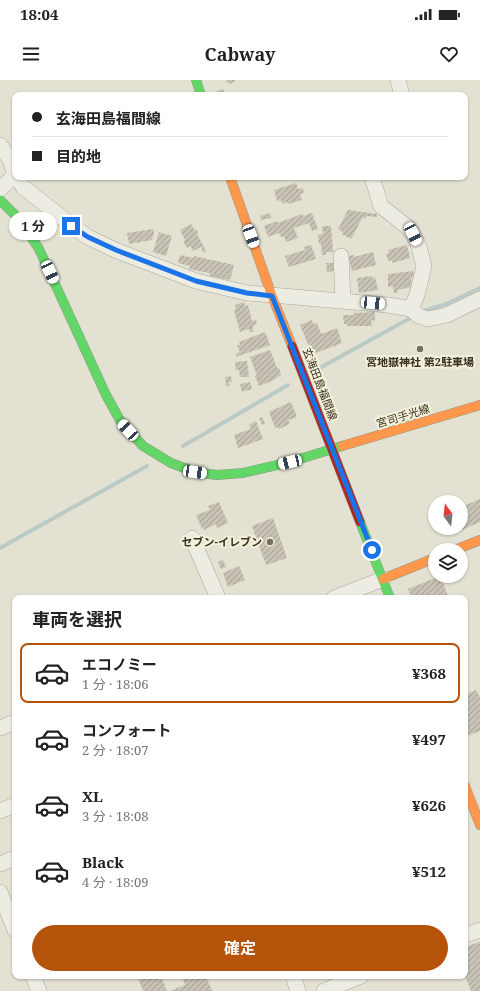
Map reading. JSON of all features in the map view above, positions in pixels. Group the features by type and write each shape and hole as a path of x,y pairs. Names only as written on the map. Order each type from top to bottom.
{"main road":[{"path":"196,80 200,92"},
{"name":"玄海田島福間線","path":"231,180 272,296 389,595"},
{"name":"宮司手光線","path":"0,200 20,220 39,249 106,395 121,422 143,446 171,463 195,472 217,475 243,473 332,450 480,405"},
{"path":"468,545 480,540"},
{"path":"383,579 428,561"},
{"path":"468,794 480,824"}],"street":[{"path":"398,80 401,92"},
{"path":"0,146 12,165"},
{"path":"0,189 12,179"},
{"path":"18,180 22,187 71,226 88,237 116,250 196,281 247,293 388,305 415,312 428,319 447,315 480,299"},
{"path":"373,180 382,206 406,226 413,234 419,246 424,266 417,295 415,312"},
{"path":"341,256 343,301"},
{"path":"192,538 217,595"},
{"path":"342,595 383,579"},
{"path":"0,728 12,723"},
{"path":"0,810 12,806"},
{"path":"0,864 12,859"},
{"path":"0,892 12,922"},
{"path":"468,934 480,930"},
{"path":"34,979 39,991"},
{"path":"294,979 298,991"},
{"path":"324,991 354,979"}],"building":[{"path":"236,80 229,84 226,81"},
{"path":"223,89 224,92 217,92"},
{"path":"296,183 298,189 303,188 304,193 300,194 302,200 288,204 287,202 282,204 281,200 277,201 274,190"},
{"path":"348,210 377,214 377,217 367,216 365,219 363,217 351,239 342,234 343,232 338,229"},
{"path":"270,213 271,218 261,220 260,216"},
{"path":"312,213 318,229 312,231 309,223 294,228 298,238 286,242 284,236 281,237 279,233 268,237 264,226 277,221 278,223 302,214 303,216"},
{"path":"191,224 195,231 197,230 197,234 206,251 203,253 201,247 193,251 190,246 187,248 183,241 185,240 180,230"},
{"path":"322,226 331,226 333,252 326,252 326,255 322,255 321,244 319,244 318,235 323,234"},
{"path":"153,229 154,233 152,240 129,244 127,233"},
{"path":"159,232 172,236 166,256 153,252"},
{"path":"311,245 316,259 289,267 285,256 305,250 304,247"},
{"path":"407,245 410,258 392,263 392,260 388,261 386,254 389,253 388,250"},
{"path":"373,252 376,265 352,271 348,256 353,255 354,257"},
{"path":"180,255 194,258 194,256 234,265 230,280 209,276 210,273 189,269 190,266 178,263"},
{"path":"326,263 334,263 334,271 327,272"},
{"path":"413,271 414,277 411,277 412,287 397,290 398,293 394,293 393,286 388,287 388,274"},
{"path":"372,276 372,278 375,277 378,290 359,293 357,278"},
{"path":"244,302 245,306 248,305 252,321 256,320 257,324 253,325 253,332 250,332 249,329 240,332 234,310 236,309 235,305"},
{"path":"375,312 375,321 371,320 372,326 347,326 347,324 344,324 343,315"},
{"path":"312,320 313,324 317,323 321,334 337,328 342,343 316,353 315,350 311,352 300,325"},
{"path":"265,332 270,345 236,357 236,354 240,352 237,346 240,345 239,342"},
{"path":"270,350 281,375 272,381 259,386 255,376 257,375 250,357"},
{"path":"247,361 249,377 240,377 239,370 236,370 235,362"},
{"path":"231,376 232,382 229,382 229,386 226,386 225,377"},
{"path":"250,382 252,389 242,392 240,384"},
{"path":"291,402 297,417 288,420 290,424 279,429 278,427 275,428 269,412"},
{"path":"262,417 265,423 262,425 259,418"},
{"path":"256,421 263,439 238,448 234,435 251,429 249,425"},
{"path":"480,499 480,522 468,527 468,504"},
{"path":"219,502 228,523 217,528 216,524 204,530 204,528 202,529 196,515 210,510 208,506"},
{"name":"セブン-イレブン","path":"273,518 287,558 266,565 252,526"},
{"path":"223,560 226,567 221,569 218,562"},
{"path":"239,566 245,580 228,587 223,573"},
{"path":"428,581 428,583 443,583 448,595 411,595 408,589"},
{"path":"476,690 480,697 480,731 468,736 468,694"},
{"path":"480,942 480,991 471,991 466,979 468,979 468,946"},
{"path":"138,979 162,979 167,991 143,991"},
{"path":"183,979 207,979 212,991 170,991 185,985"}],"waterway":[{"path":"421,312 446,304 480,288"},
{"path":"316,370 414,316"},
{"path":"183,446 288,385"},
{"path":"0,548 147,466"}],"traffic: fast":[{"path":"196,80 200,92"},
{"path":"0,200 20,220 39,249 106,395 121,422 143,446 171,463 195,472 217,475 243,473 290,462 342,446"},
{"path":"360,522 389,595"}],"traffic: slow":[{"path":"231,180 272,296 292,346"},
{"path":"342,446 480,405"},
{"path":"468,545 480,540"},
{"path":"383,579 428,561"},
{"path":"468,794 480,825"}],"traffic: jam":[{"path":"292,346 360,522"}],"place":[{"name":"宮地嶽神社 第2駐車場","path":"420,349"},
{"name":"セブン-イレブン","path":"270,542"}],"route":[{"path":"71,226 88,237 116,250 196,281 247,293 272,296 372,550"}]}
